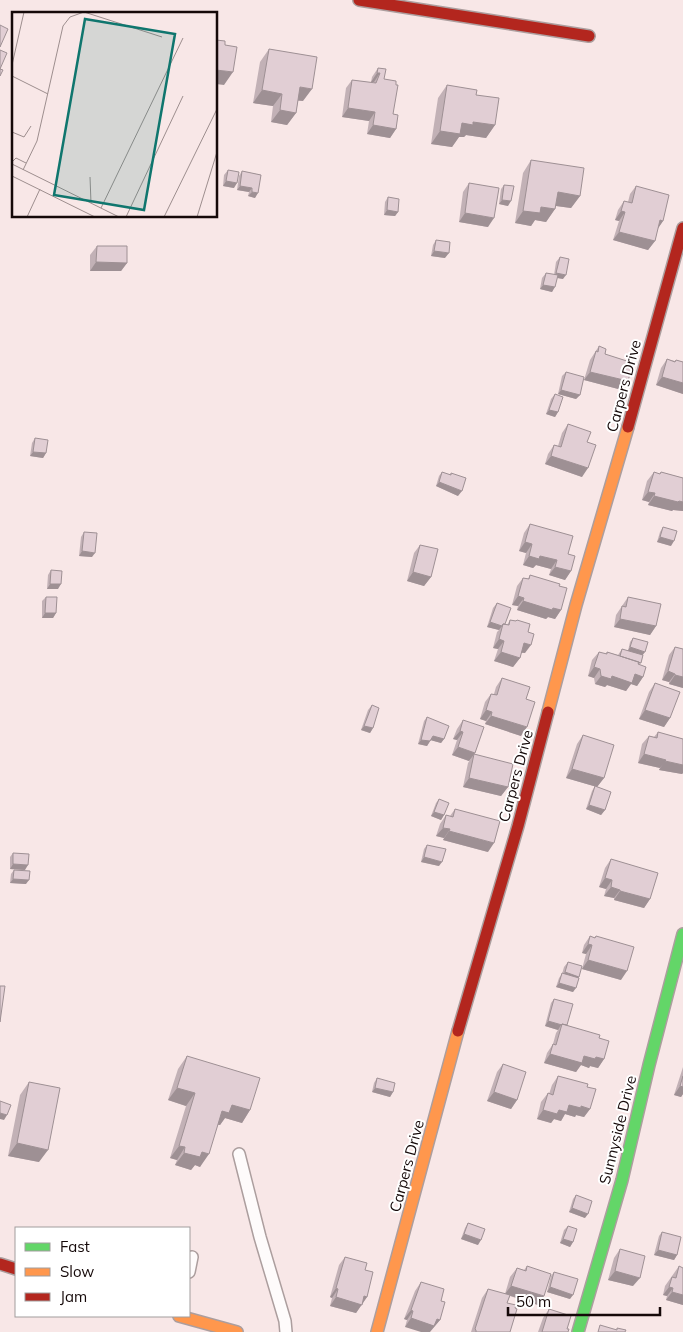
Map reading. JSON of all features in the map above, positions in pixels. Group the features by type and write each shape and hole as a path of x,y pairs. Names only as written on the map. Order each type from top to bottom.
{"street":[{"path":"359,0 589,36"},
{"name":"Carpers Drive","path":"377,1332 458,1030 518,826 576,605 615,476 683,228"},
{"name":"Sunnyside Drive","path":"578,1332 622,1180 683,934"},
{"path":"0,1264 15,1269"},
{"path":"177,1318 237,1332"}],"lane":[{"path":"239,1154 260,1237 285,1321 286,1332"},
{"path":"190,1267 192,1258"}],"building":[{"path":"0,25 8,29 0,47"},
{"path":"218,40 225,41 225,45 237,47 233,72 218,70"},
{"path":"269,49 317,57 312,89 300,87 296,113 280,110 282,94 262,90"},
{"path":"0,50 7,53 0,69"},
{"path":"378,68 386,69 384,79 396,81 396,85 398,85 393,114 398,115 396,129 373,125 375,112 348,108 352,80 376,83 380,73 377,73"},
{"path":"447,85 477,90 476,95 499,98 495,125 473,122 473,125 462,123 460,134 440,131"},
{"path":"531,160 584,168 580,196 558,192 555,209 541,207 540,213 523,211"},
{"path":"228,170 239,172 237,183 226,181"},
{"path":"242,171 261,175 258,193 252,192 252,188 240,186"},
{"path":"469,183 499,188 494,218 465,213"},
{"path":"504,185 514,186 511,201 502,200"},
{"path":"636,186 669,195 663,221 660,220 655,241 619,232 625,212 621,211 624,201 632,203"},
{"path":"388,197 399,199 398,212 387,210"},
{"path":"436,240 450,242 449,253 434,251"},
{"path":"97,246 127,246 127,263 96,262"},
{"path":"560,257 569,259 566,275 556,273"},
{"path":"546,273 558,275 555,287 543,285"},
{"path":"599,346 606,349 605,354 633,363 628,381 590,372"},
{"path":"667,359 683,362 683,383 662,377"},
{"path":"566,372 584,377 580,395 561,390"},
{"path":"555,394 563,397 558,412 549,410"},
{"path":"568,424 591,432 587,442 596,445 588,468 551,456 554,445 561,447"},
{"path":"35,438 48,440 46,453 33,452"},
{"path":"442,472 466,478 462,491 439,482"},
{"path":"654,472 683,478 683,502 654,496 655,493 648,492"},
{"path":"530,524 573,536 568,554 575,556 571,571 555,567 557,560 540,556 539,559 529,556 532,544 525,542"},
{"path":"663,527 677,531 674,541 660,537"},
{"path":"84,532 97,533 95,553 82,551"},
{"path":"420,545 438,549 431,577 413,572"},
{"path":"51,570 62,571 61,584 50,584"},
{"path":"530,575 567,588 561,610 553,608 552,610 523,601 524,598 518,596 523,578 529,579"},
{"path":"46,597 57,597 56,613 45,613"},
{"path":"628,597 661,604 656,626 620,619 622,606 626,607"},
{"path":"497,603 511,608 505,624 502,626 490,622"},
{"path":"510,620 530,624 528,632 534,634 531,645 524,643 520,658 501,652 504,641 499,639 503,624 509,625"},
{"path":"633,638 648,642 645,652 630,647"},
{"path":"675,647 683,649 683,677 668,671"},
{"path":"622,649 643,655 641,663 620,656"},
{"path":"599,652 607,654 607,652 639,662 638,664 646,667 643,677 635,674 632,683 612,676 611,679 601,676 600,669 594,667"},
{"path":"502,678 530,687 526,699 535,702 527,727 491,716 492,712 486,710 491,694 497,695"},
{"path":"655,683 680,692 670,718 645,710"},
{"path":"372,705 379,708 373,728 364,726"},
{"path":"427,717 449,726 444,739 433,736 430,741 421,740"},
{"path":"463,720 484,727 475,753 458,747 463,732 460,731"},
{"path":"658,732 683,739 683,765 644,754 649,736 657,738"},
{"path":"583,735 614,745 604,778 572,769"},
{"path":"474,754 513,764 508,787 469,778"},
{"path":"595,786 611,792 605,810 589,805"},
{"path":"439,799 449,803 444,815 434,812"},
{"path":"455,809 500,821 494,843 443,828 446,815 453,817"},
{"path":"427,845 446,849 442,862 424,857"},
{"path":"13,853 29,854 28,865 13,864"},
{"path":"611,859 658,873 650,899 611,887 612,880 605,878"},
{"path":"14,870 30,871 29,880 13,879"},
{"path":"590,936 634,947 627,971 588,960 592,945 588,944"},
{"path":"568,962 582,966 579,977 565,972"},
{"path":"562,973 579,978 576,988 559,983"},
{"path":"0,986 5,986 0,1022"},
{"path":"554,999 573,1004 567,1025 548,1021"},
{"path":"562,1024 600,1035 599,1038 609,1041 604,1059 584,1056 582,1063 550,1054 553,1044 556,1045"},
{"path":"187,1056 260,1078 250,1110 232,1105 229,1113 222,1111 209,1154 202,1152 200,1157 184,1153 185,1147 179,1146 195,1093 177,1088"},
{"path":"503,1064 526,1072 517,1100 494,1092"},
{"path":"558,1076 588,1084 587,1087 596,1089 590,1109 569,1105 567,1112 559,1110 557,1114 543,1110 548,1093 553,1095"},
{"path":"683,1076 683,1087 680,1086"},
{"path":"377,1078 395,1083 393,1092 375,1088"},
{"path":"29,1082 60,1088 48,1150 17,1143"},
{"path":"0,1101 11,1105 7,1115 0,1113"},
{"path":"576,1195 592,1201 588,1214 572,1208"},
{"path":"468,1223 485,1229 481,1240 464,1234"},
{"path":"568,1226 577,1229 573,1242 563,1239"},
{"path":"662,1232 681,1237 677,1255 658,1250"},
{"path":"620,1249 645,1256 640,1278 615,1271"},
{"path":"345,1257 367,1263 365,1270 373,1272 367,1297 364,1296 362,1305 336,1297 338,1289 336,1288"},
{"path":"527,1266 551,1274 544,1296 511,1286 517,1268 526,1271"},
{"path":"679,1266 683,1268 683,1295 672,1292 673,1288 669,1287 672,1277 676,1278"},
{"path":"554,1272 578,1279 573,1295 550,1287"},
{"path":"421,1282 444,1289 441,1301 445,1302 440,1320 437,1319 434,1326 411,1318 413,1311 411,1310"},
{"path":"488,1289 510,1295 507,1303 516,1305 515,1308 517,1309 510,1332 476,1332 475,1329"},
{"path":"549,1309 571,1316 567,1329 569,1329 568,1332 542,1332"},
{"path":"600,1325 617,1330 617,1328 626,1330 625,1332 598,1332"}],"traffic: fast":[{"path":"578,1332 622,1180 683,934"}],"traffic: slow":[{"path":"548,712 576,605 628,427"},
{"path":"377,1332 458,1031"},
{"path":"183,1317 237,1332"}],"traffic: jam":[{"path":"359,0 589,36"},
{"path":"628,427 683,228"},
{"path":"458,1031 518,826 548,712"},
{"path":"0,1264 15,1269"}]}
